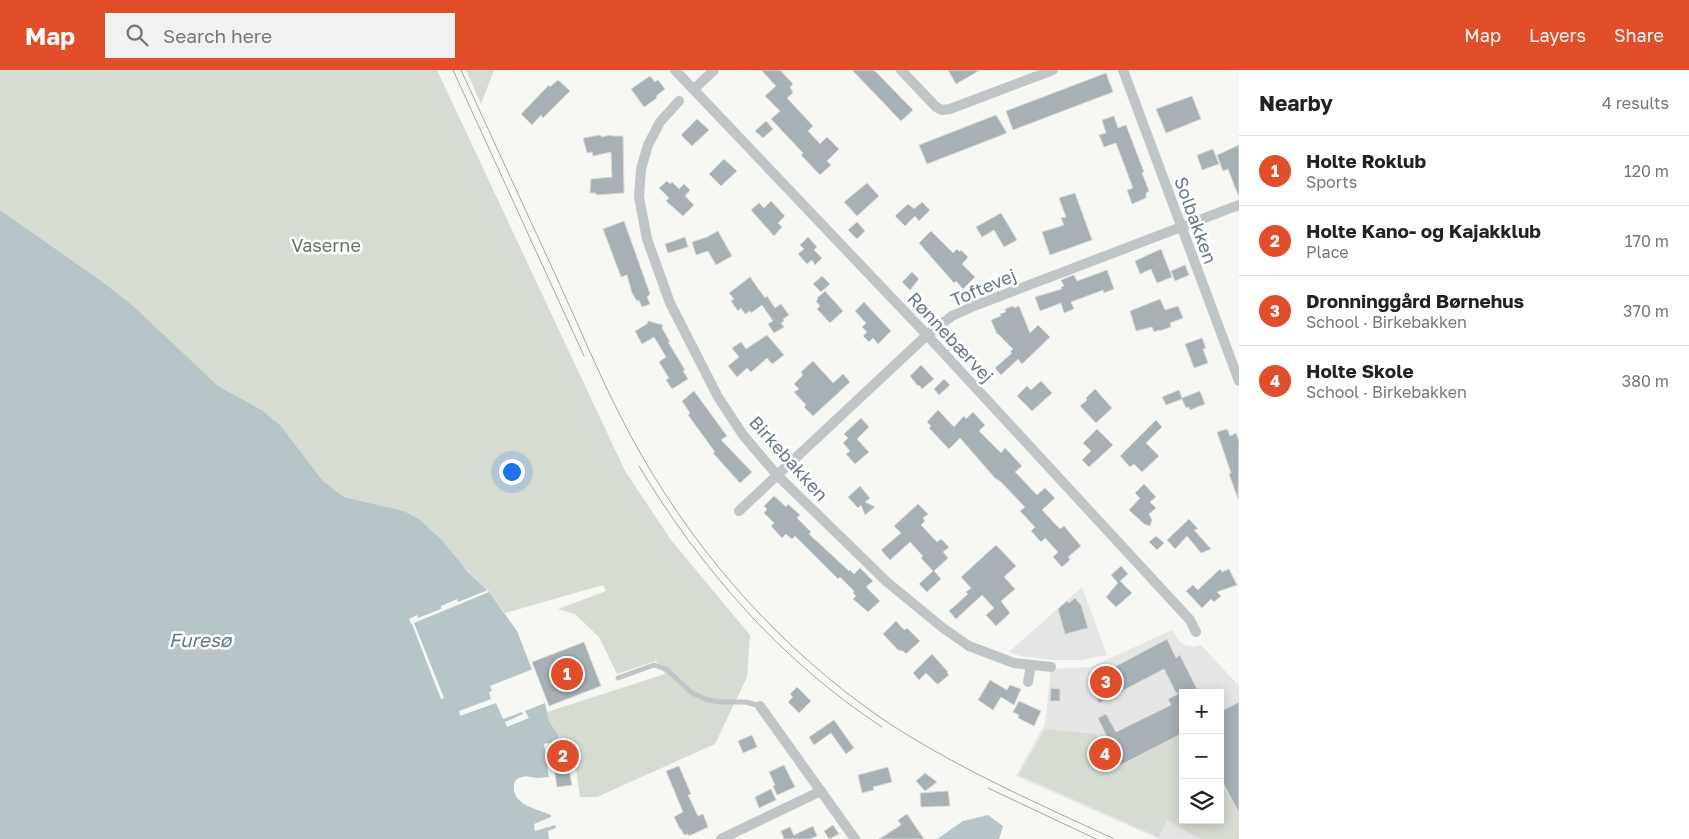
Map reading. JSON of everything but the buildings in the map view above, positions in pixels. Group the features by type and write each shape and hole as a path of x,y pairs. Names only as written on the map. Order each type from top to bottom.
{"street":[{"name":"Rønnebærvej","path":"675,70 927,335 1190,620 1196,632"},
{"path":"694,89 714,70"},
{"path":"900,70 936,107 942,110 950,109 1053,70"},
{"name":"Solbakken","path":"1123,70 1239,382"},
{"name":"Birkebakken","path":"679,101 660,122 648,145 641,169 639,196 647,239 670,303 718,397 742,435 776,475 887,582 943,628 969,646 988,654 1014,663 1051,667"},
{"name":"Toftevej","path":"739,511 927,335 952,316 1239,205"},
{"path":"1028,682 1031,665"},
{"path":"760,706 855,839"},
{"path":"720,839 821,790"}],"lane":[{"path":"618,678 654,665 666,670 692,693 705,699 719,702 746,702 760,706"}],"shaded area":[{"path":"1082,587 1107,655 1082,660 1050,660 1020,656 1009,652"},
{"path":"1172,630 1184,645 1195,647 1201,645 1239,686 1239,839 1159,839 1016,776 1045,724 1051,669 1091,667"}],"green space":[{"name":"Vaserne","path":"0,70 437,70 625,471 671,540 750,635 747,677 715,744 597,797 580,797 572,739 561,740 549,721 547,712 665,674 656,661 617,674 599,637 575,614 558,609 606,591 603,585 505,613 487,590 457,560 441,539 419,519 404,511 344,497 323,481 281,426 262,410 218,386 100,280 0,210"},
{"path":"466,70 494,70 481,104"},
{"path":"1045,729 1096,734 1115,769 1179,736 1179,824 1224,824 1224,787 1236,809 1239,808 1239,839 1201,839 1167,820 1159,837 1019,775"}],"water":[{"name":"Furesø","path":"0,210 100,280 133,306 218,386 262,410 281,426 323,481 344,497 404,511 419,519 441,539 468,572 489,592 517,631 545,703 549,721 561,740 544,744 549,777 524,776 516,779 514,785 514,792 521,802 551,815 551,817 534,824 535,831 555,825 556,828 548,831 549,839 0,839"},
{"path":"988,815 1003,826 999,839 937,839 963,821"}],"pier":[{"path":"488,590 489,592 414,623 444,698 441,699 409,619 417,615 418,618 441,609 441,606 457,599 458,602"},
{"path":"533,669 545,703 525,711 529,718 507,727 505,722 523,714 522,712 503,719 496,703 460,716 459,711 491,699 489,692 492,691 490,686"}],"tram line":[{"path":"453,70 584,356"},
{"path":"461,70 619,414 665,494 690,531 718,566 747,600 811,663 881,718 966,768 1114,839"},
{"path":"639,466 689,541 746,610 777,643 810,673 882,727"},
{"path":"988,788 1096,839"}],"place":[{"name":"Holte Roklub","path":"567,674"},
{"name":"Dronninggård Børnehus","path":"1106,682"},
{"name":"Holte Skole","path":"1105,754"},
{"name":"Holte Kano- og Kajakklub","path":"563,756"}]}
